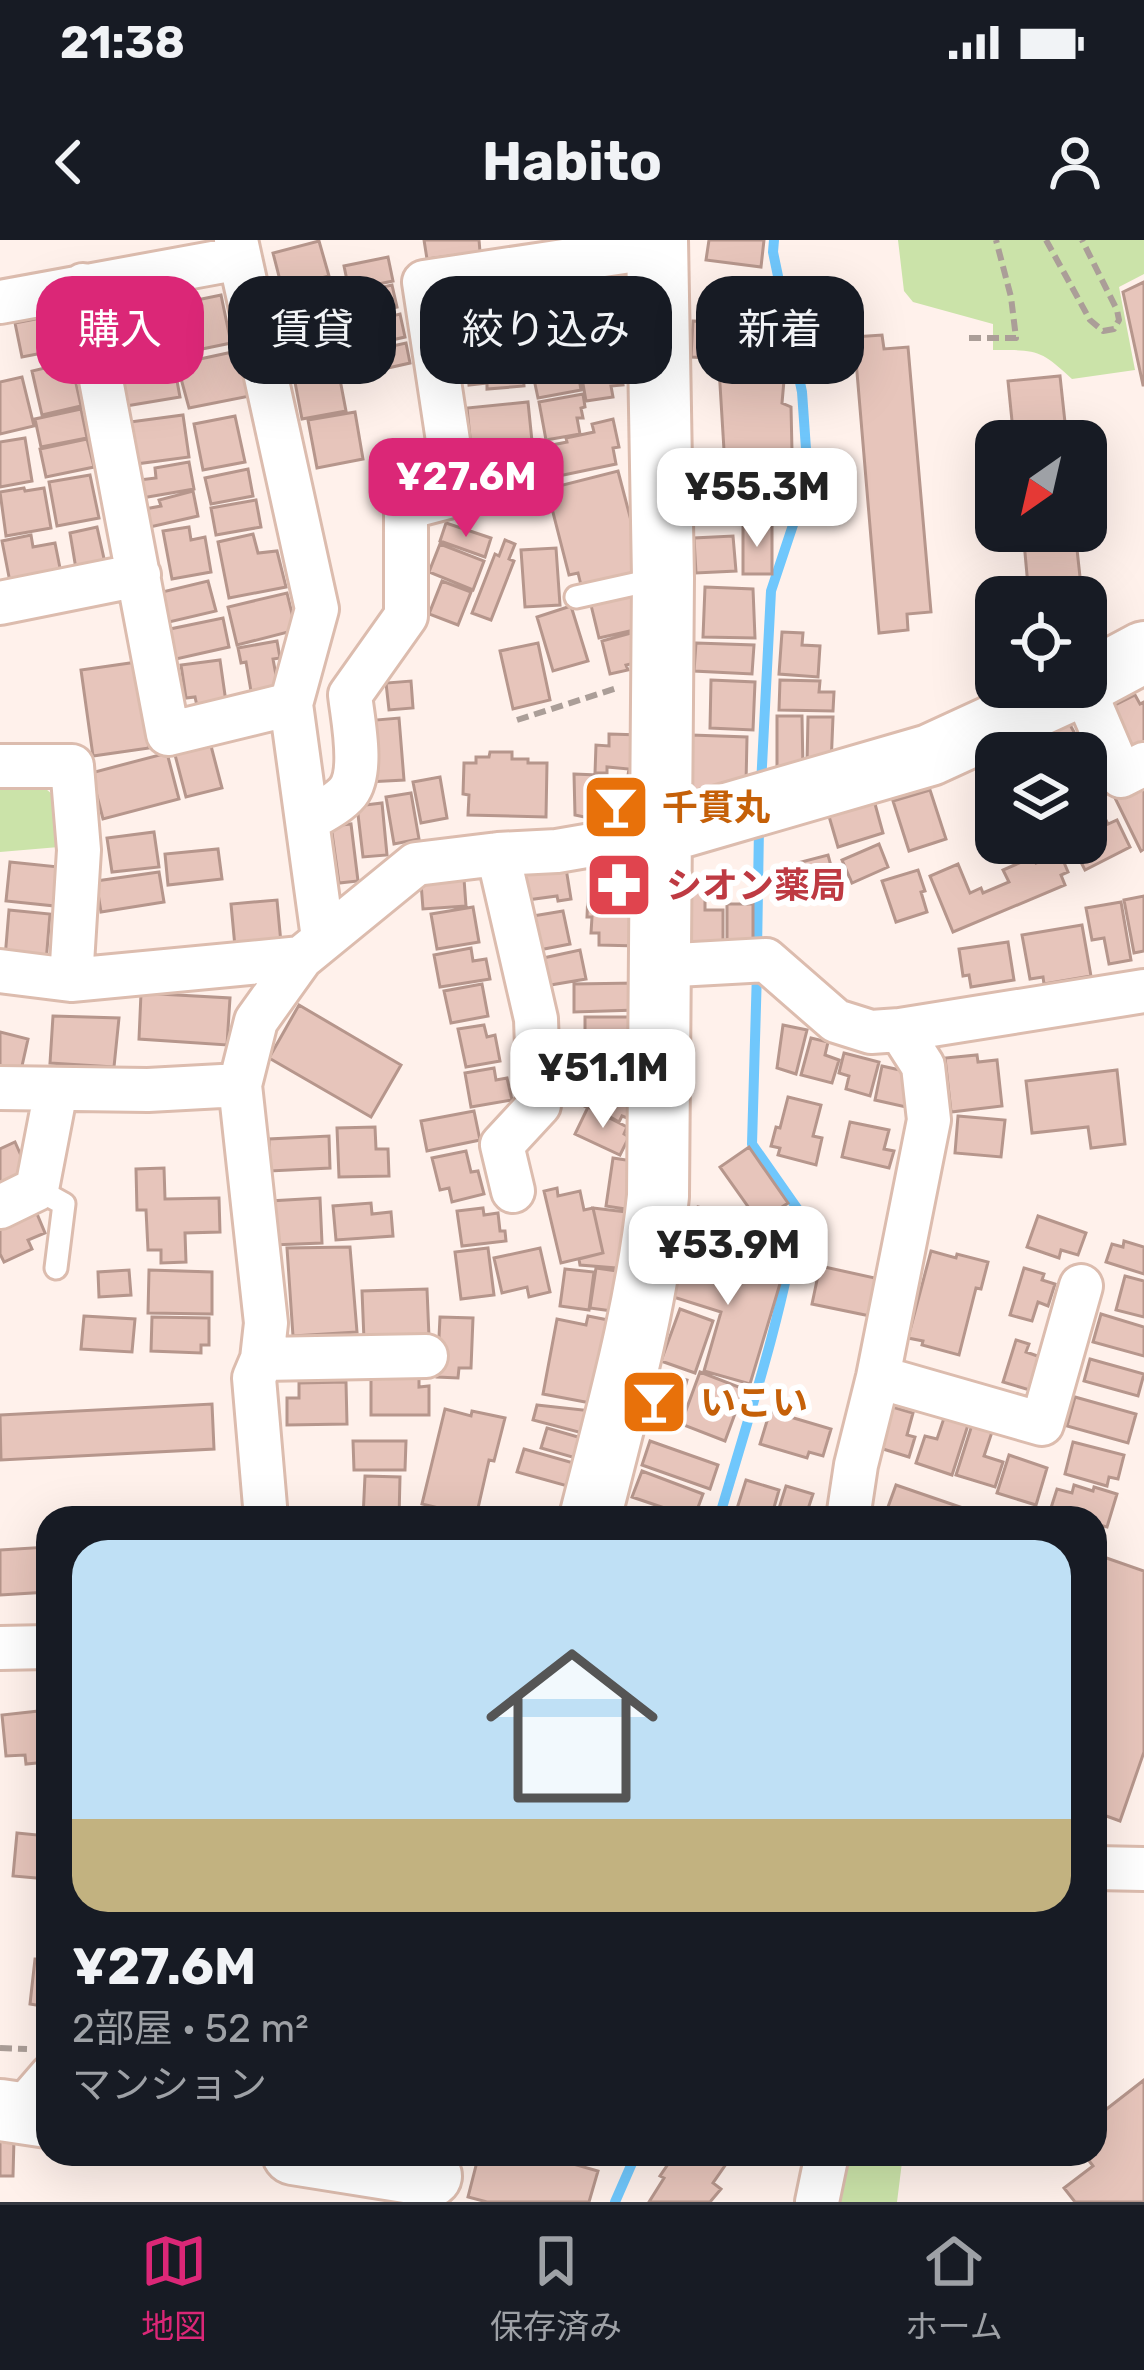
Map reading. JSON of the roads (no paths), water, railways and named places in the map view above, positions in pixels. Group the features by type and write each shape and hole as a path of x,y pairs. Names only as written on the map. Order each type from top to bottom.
{"street":[{"path":"308,820 349,791 357,774 350,695 406,616 406,508 448,497 455,487 424,282 657,244 663,578 658,1196 640,1319 593,1506"},
{"path":"121,276 238,249 317,609 291,704 308,820 312,948"},
{"path":"0,302 36,295"},
{"path":"102,384 168,734 291,704"},
{"path":"0,603 140,574"},
{"path":"1107,673 1144,652"},
{"path":"265,1506 254,1378 262,1359 266,1323 240,1085 256,1022 312,948 416,865 661,833 930,755 1034,708"},
{"path":"1092,708 1121,776 1144,764"},
{"path":"0,766 72,766 79,850 71,980"},
{"path":"498,854 536,1019 539,1105 502,1145 513,1191"},
{"path":"0,971 71,980 312,948"},
{"path":"658,966 766,960 836,1021 871,1032 1144,991"},
{"path":"850,1506 928,1120 923,1066 900,1030"},
{"path":"0,1088 148,1090 240,1085"},
{"path":"19,1198 56,1090"},
{"path":"878,1377 1042,1424 1081,1286"},
{"path":"262,1359 426,1356"},
{"path":"0,1648 36,1647"},
{"path":"1107,1868 1144,1869"},
{"path":"371,2166 432,2178"},
{"path":"817,2202 824,2166"}],"lane":[{"path":"576,597 663,578"},
{"path":"19,1198 64,1204 56,1268"},
{"path":"18,2113 36,2085"}],"waterway":[{"path":"761,785 771,591 797,513 806,449 802,392 774,240"},
{"path":"757,952 759,827"},
{"path":"723,1506 774,1328 799,1211 752,1144 757,971"},
{"path":"615,2202 631,2166"}],"place":[{"name":"千貫丸","path":"616,807"},
{"name":"シオン薬局","path":"619,885"},
{"name":"いこい","path":"654,1402"}]}
